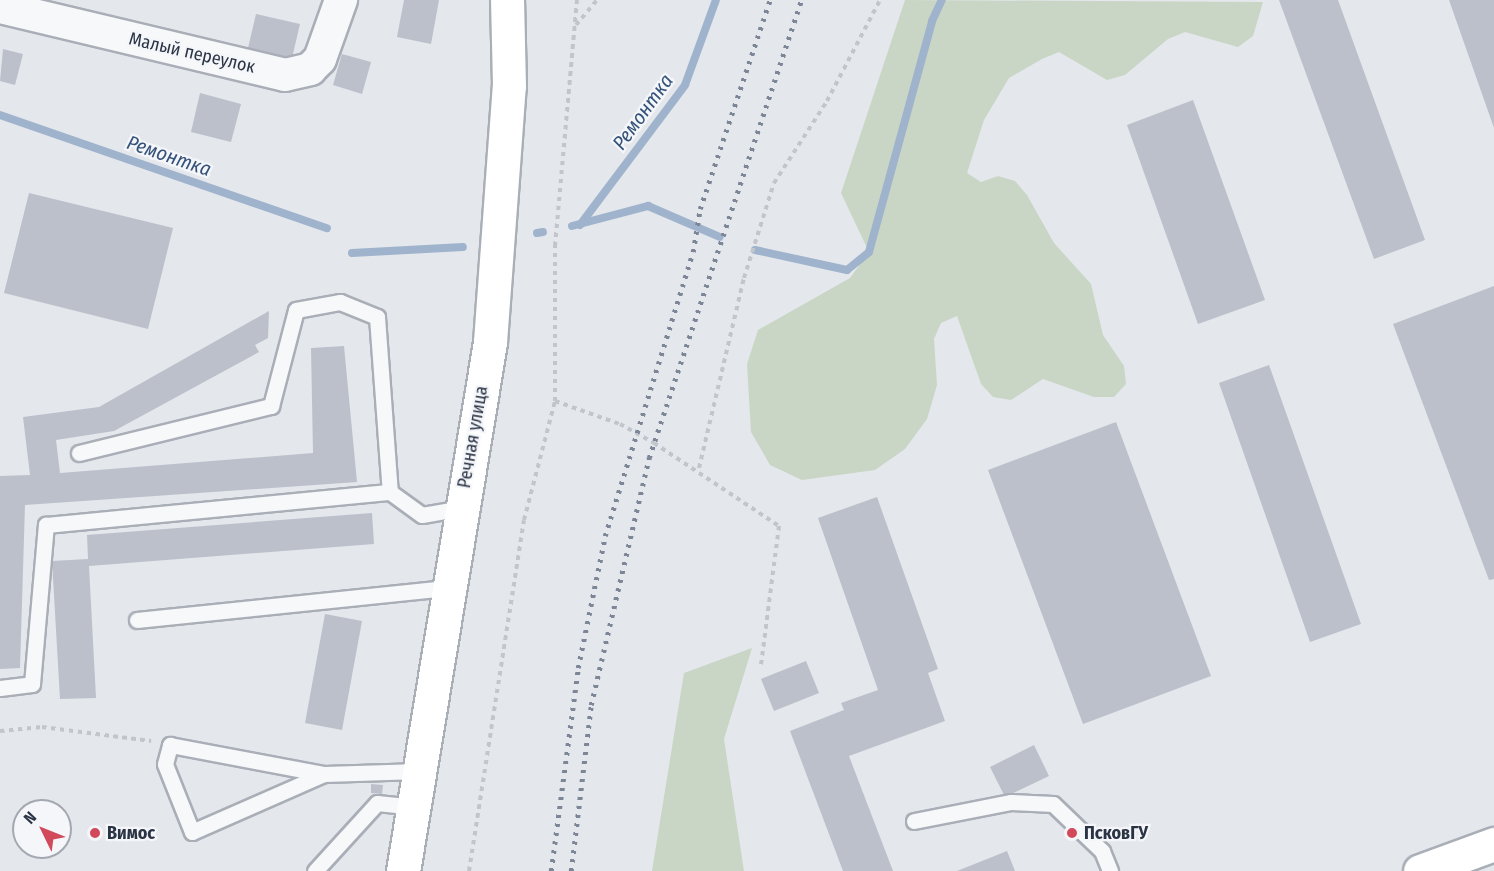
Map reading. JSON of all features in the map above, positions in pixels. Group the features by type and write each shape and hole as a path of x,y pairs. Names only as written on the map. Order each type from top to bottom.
{"main road":[{"name":"Речная улица","path":"403,871 490,342 509,86 507,0"},
{"path":"1420,871 1494,844"}],"street":[{"name":"Малый переулок","path":"0,7 285,75 310,69 320,59 341,0"}],"lane":[{"path":"79,453 271,406 296,310 340,302 377,317 390,492"},
{"path":"0,688 32,684 46,525 390,492 422,515 461,508"},
{"path":"137,620 448,588"},
{"path":"324,774 192,832 165,764 170,745 324,774 420,771"},
{"path":"914,821 1011,802 1053,804 1102,851 1110,871"},
{"path":"315,871 377,803 413,807"}],"path":[{"path":"469,871 524,520 555,401 555,246 577,0"},
{"path":"575,26 597,0"},
{"path":"699,468 744,278 774,183 827,101 880,0"},
{"path":"555,401 620,424 699,468 779,526 760,666"},
{"path":"0,731 42,727 170,745"}],"green space":[{"path":"905,0 1263,2 1253,36 1238,47 1185,32 1168,39 1125,75 1107,80 1059,52 1042,59 1009,78 984,120 967,173 981,182 998,176 1015,181 1027,195 1054,243 1091,284 1103,335 1124,366 1126,384 1114,397 1094,397 1043,379 1011,400 993,397 981,384 957,316 941,323 934,339 937,385 927,419 905,449 875,470 802,480 770,465 751,432 747,364 758,330 850,278 869,252 841,193"},
{"path":"752,648 724,739 744,871 652,871 684,673"}],"building":[{"path":"404,0 439,0 431,44 397,37"},
{"path":"1279,0 1338,0 1425,240 1374,259"},
{"path":"1449,0 1494,0 1494,128"},
{"path":"256,14 300,24 292,58 248,48"},
{"path":"3,49 23,54 15,85 0,81"},
{"path":"342,54 371,62 362,94 333,85"},
{"path":"200,93 241,104 231,142 191,132"},
{"path":"1193,100 1265,300 1198,324 1127,125"},
{"path":"29,193 173,228 148,329 4,293"},
{"path":"1494,286 1494,579 1489,580 1393,324"},
{"path":"269,311 268,338 255,345 259,352 114,431 56,440 60,473 313,453 311,348 344,346 357,482 25,505 20,668 0,669 0,476 30,475 23,417 99,407"},
{"path":"1269,365 1361,624 1310,642 1219,383"},
{"path":"1116,422 1211,676 1083,724 988,470"},
{"path":"877,497 938,669 928,673 945,721 849,756 893,871 843,871 790,731 844,710 841,703 878,690 818,518"},
{"path":"372,513 374,544 89,566 96,698 60,699 52,561 88,559 87,535"},
{"path":"325,614 362,621 342,730 305,723"},
{"path":"806,661 819,693 774,711 761,679"},
{"path":"1034,745 1049,776 1005,797 990,767"},
{"path":"371,784 383,785 382,794 371,793"},
{"path":"1007,851 1015,871 957,871"}],"waterway":[{"name":"Ремонтка","path":"580,225 685,85 716,0"},
{"path":"755,250 847,270 869,252 932,21 942,0"},
{"name":"Ремонтка","path":"0,115 327,228"},
{"path":"572,226 648,206 720,237"},
{"name":"Ремонтка","path":"537,233 543,232"},
{"name":"Ремонтка","path":"352,253 463,247"}],"railway":[{"path":"551,871 578,668 605,536 693,252 700,209 770,0"},
{"path":"571,871 591,705 649,458 801,0"}],"place":[{"name":"Вимос","path":"95,833"},
{"name":"ПсковГУ","path":"1072,833"}]}
